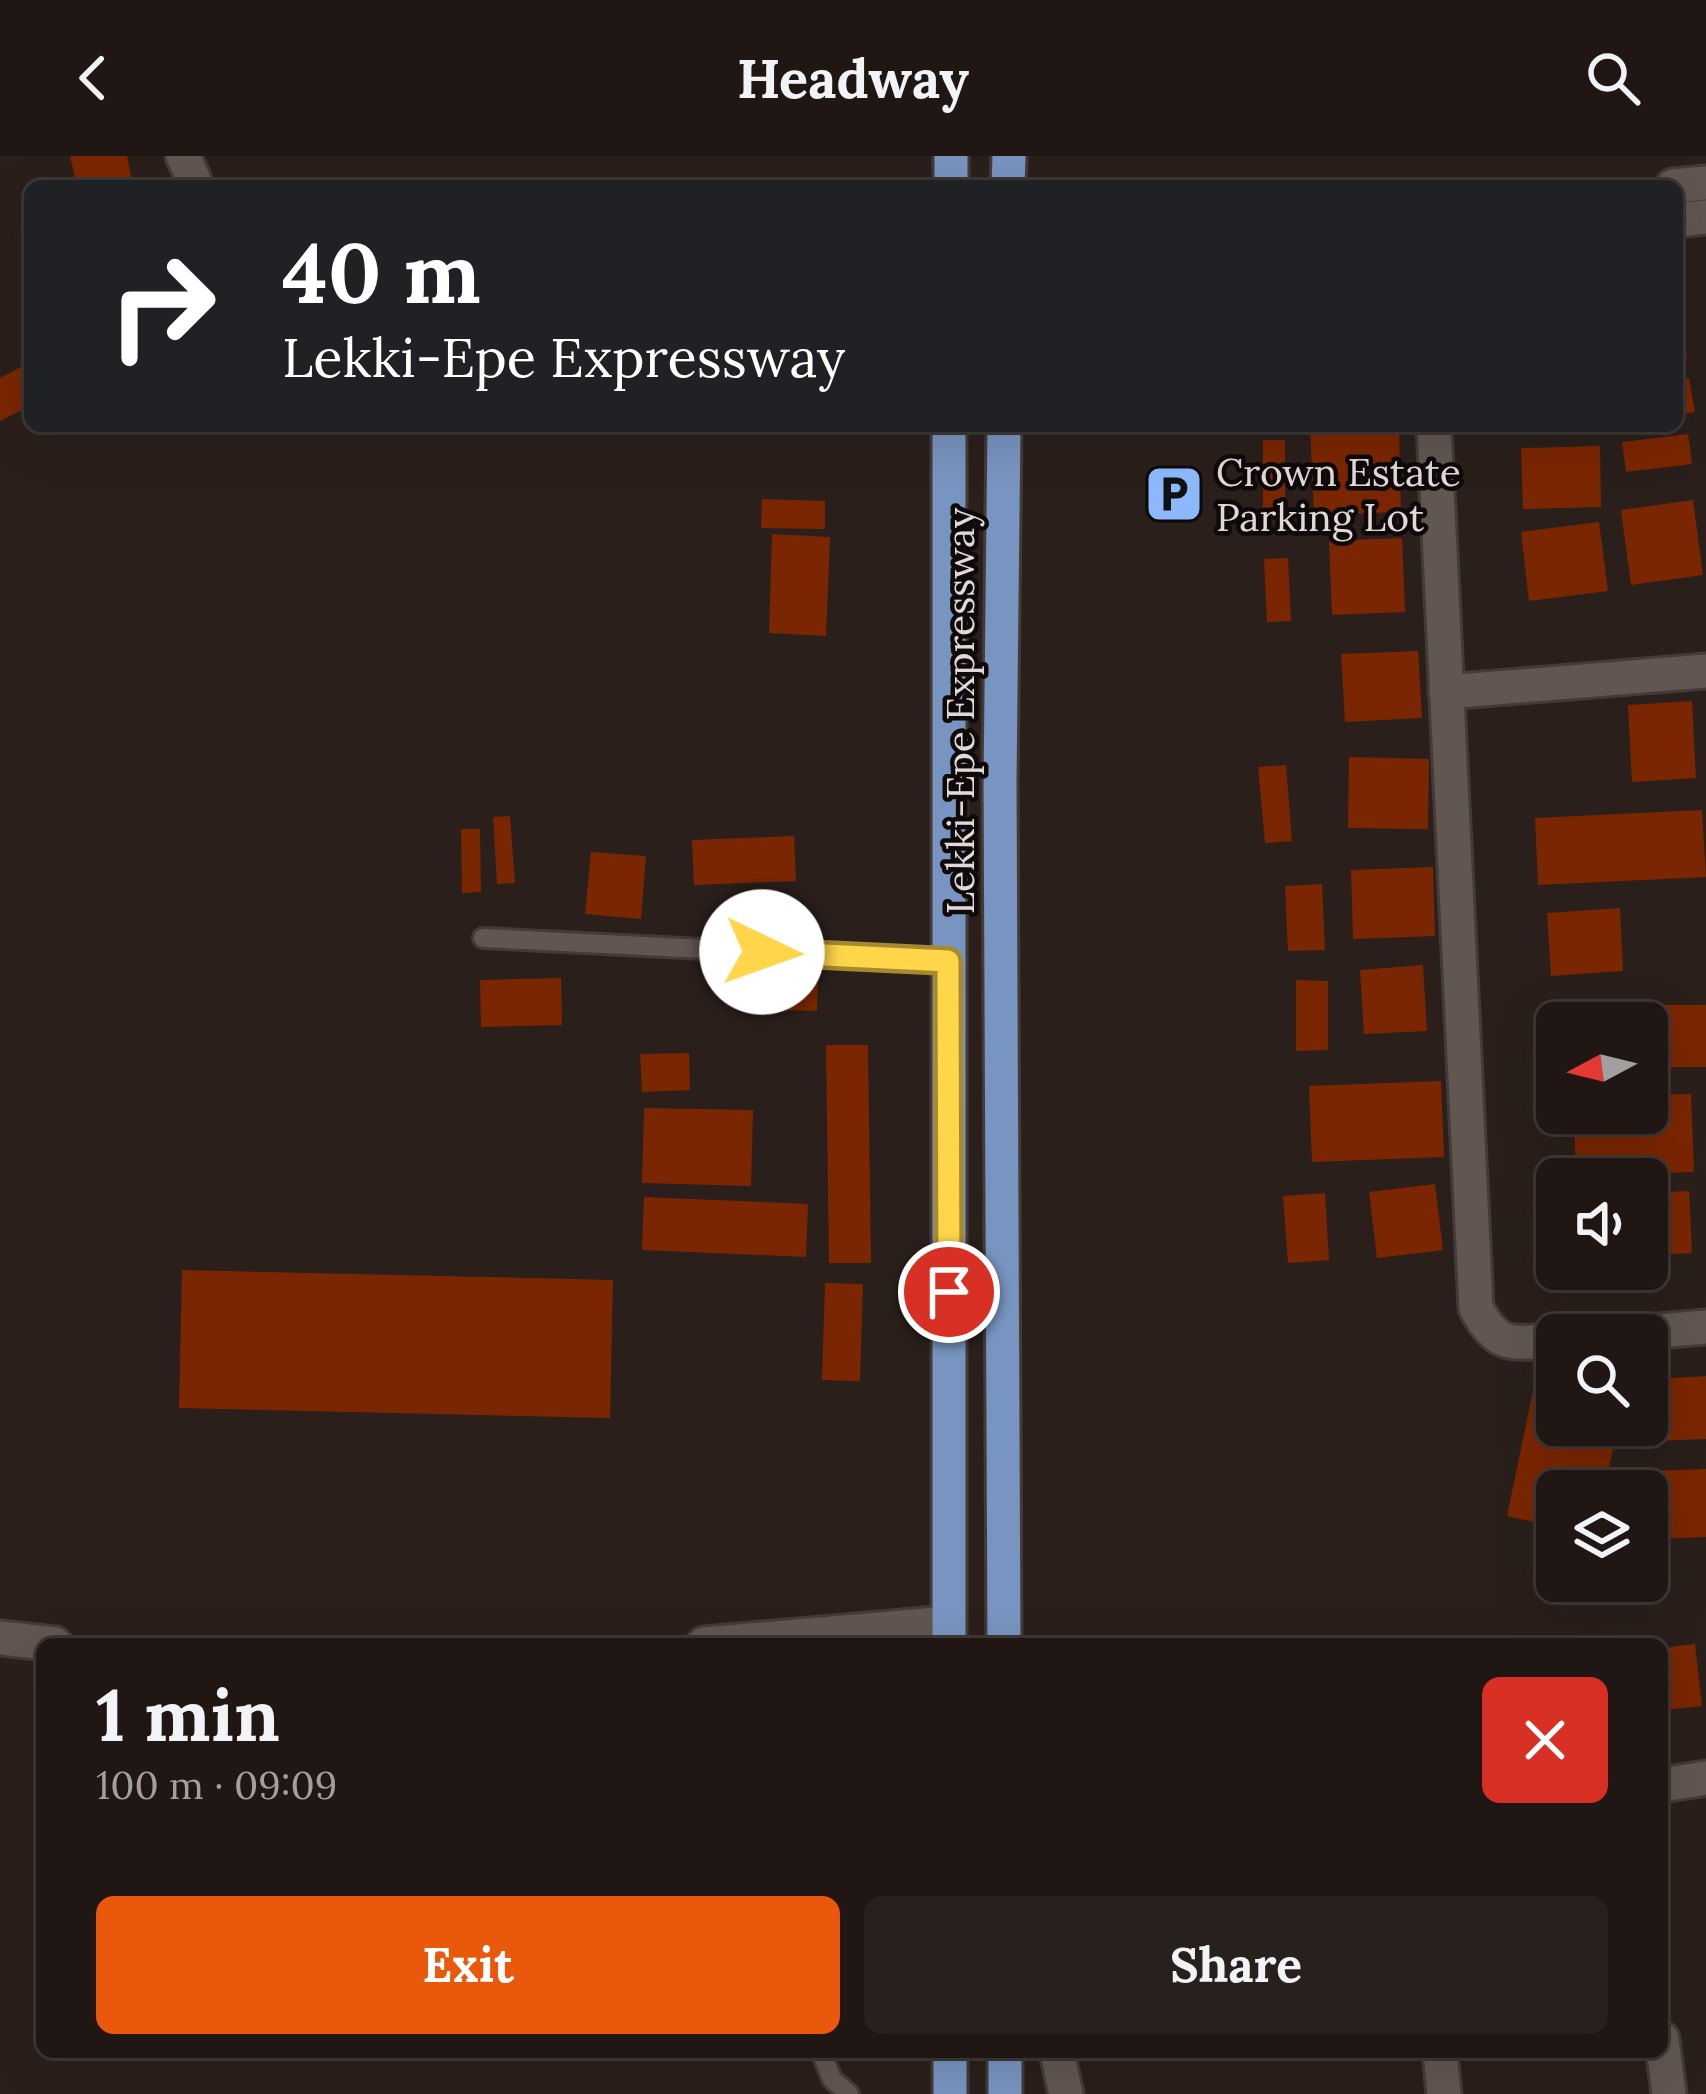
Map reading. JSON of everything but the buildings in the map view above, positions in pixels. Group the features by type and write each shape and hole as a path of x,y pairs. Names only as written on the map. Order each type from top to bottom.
{"highway":[{"name":"Lekki-Epe Expressway","path":"949,1634 950,432"},
{"name":"Lekki-Epe Expressway","path":"1004,432 1000,782 1004,1638"},
{"path":"950,2058 950,2094"},
{"path":"1005,2058 1005,2094"}],"street":[{"path":"1434,432 1476,1308 1488,1331 1508,1344 1536,1342"},
{"path":"1446,692 1706,671"},
{"path":"1668,1330 1706,1327"},
{"path":"851,1638 949,1634"},
{"path":"0,1638 36,1642"},
{"path":"1668,1784 1706,1778"},
{"path":"1058,2058 1066,2094"},
{"path":"1441,2058 1444,2094"},
{"path":"1664,2058 1669,2094"}],"lane":[{"path":"483,938 948,961"},
{"path":"823,2058 832,2079 849,2094"}],"place":[{"name":"Crown Estate Parking Lot","path":"1174,494"}],"route":[{"path":"762,952 948,961 949,1292"}]}
